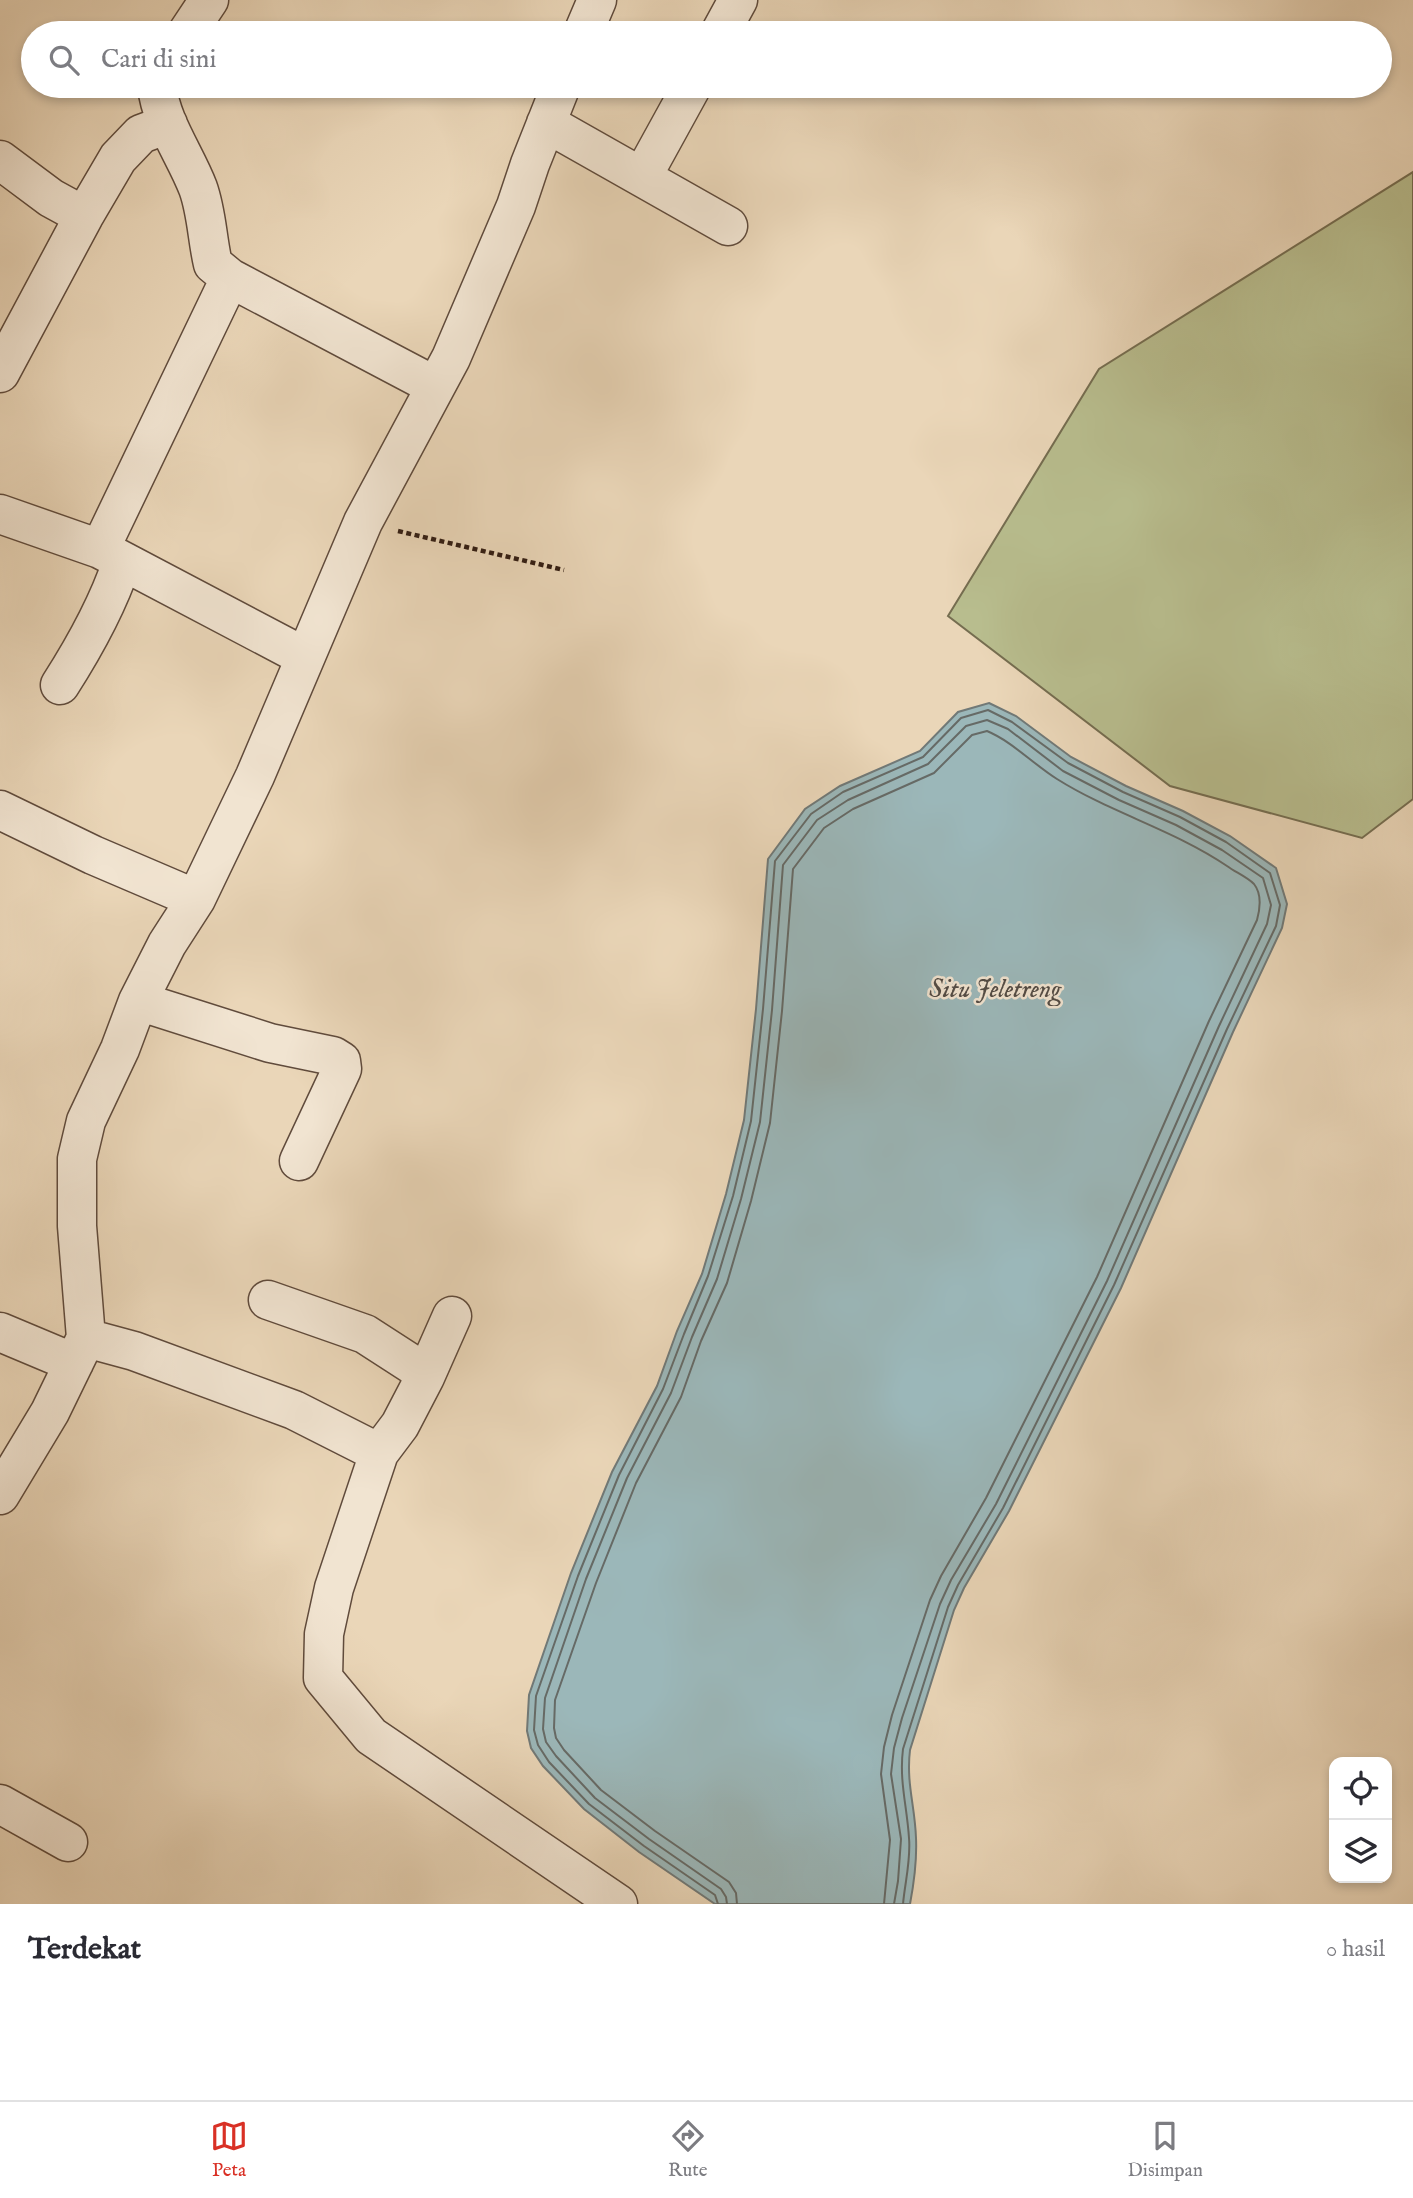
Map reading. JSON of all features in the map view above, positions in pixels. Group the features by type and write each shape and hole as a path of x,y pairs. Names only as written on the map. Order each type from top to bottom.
{"street":[{"path":"195,21 209,0"},
{"path":"588,21 597,0"},
{"path":"727,21 738,0"},
{"path":"159,98 167,124 198,189 205,213 213,264 230,278 435,386"},
{"path":"0,1495 50,1412 80,1351 77,1159 86,1121 138,1002 167,944 196,899 256,776 304,657 328,610 363,523 451,358 511,218 556,98"},
{"path":"642,177 685,98"},
{"path":"546,123 728,226"},
{"path":"0,373 84,216 118,159 141,134 167,124"},
{"path":"0,160 51,198 84,216"},
{"path":"60,685 102,612 111,556 230,278"},
{"path":"0,514 111,556 304,657"},
{"path":"0,810 93,855 196,899"},
{"path":"138,1002 271,1043 333,1056 341,1061 342,1069 299,1161"},
{"path":"268,1300 365,1334 413,1365 425,1377"},
{"path":"452,1315 400,1425 379,1453 334,1588 324,1634 323,1678 371,1735 618,1904"},
{"path":"0,1332 80,1351 134,1350 293,1410 379,1453"},
{"path":"0,1804 68,1842"}],"path":[{"path":"363,523 564,570"}],"green space":[{"path":"1413,172 1413,799 1362,838 1170,786 948,616 1099,369"}],"water":[{"name":"Situ Jeletreng","path":"989,703 1016,716 1071,757 1230,836 1276,868 1287,904 1282,928 1233,1032 1121,1288 1009,1511 954,1610 910,1750 909,1773 916,1846 910,1904 715,1904 639,1852 584,1809 543,1766 531,1748 527,1731 529,1695 571,1573 612,1472 657,1386 702,1274 726,1194 744,1120 768,859 805,809 840,786 920,751 958,712"}]}
